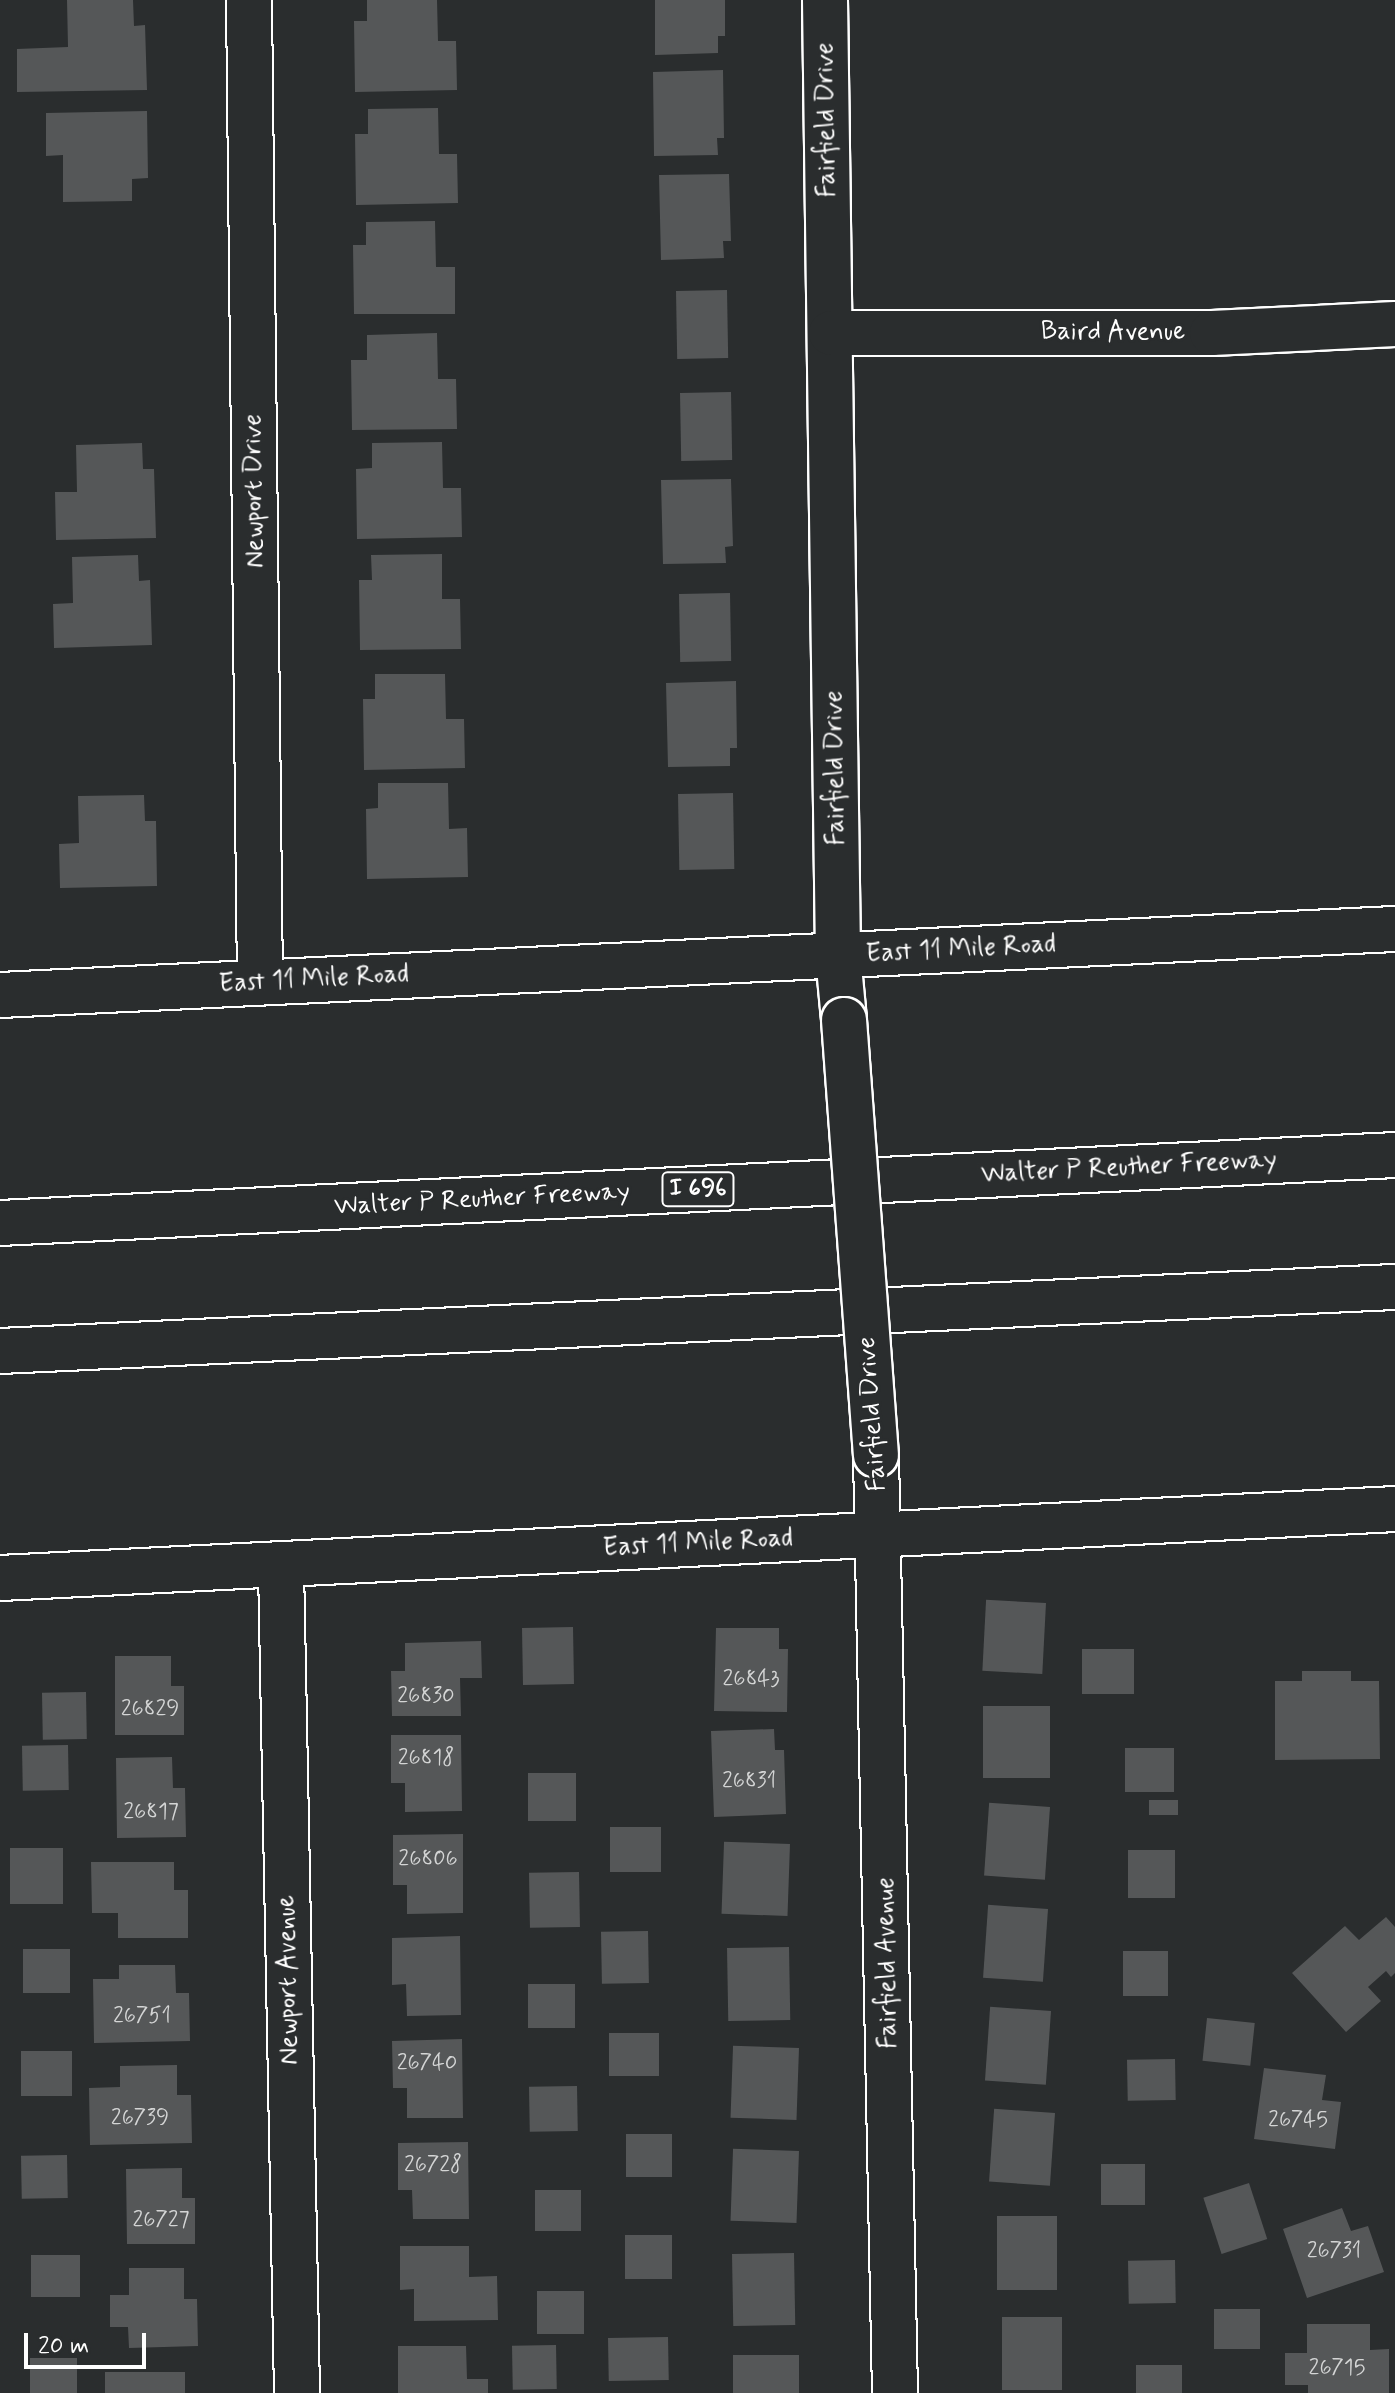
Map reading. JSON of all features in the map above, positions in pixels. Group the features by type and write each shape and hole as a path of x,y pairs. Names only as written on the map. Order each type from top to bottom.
{"main road":[{"name":"Newport Drive","path":"249,0 260,982"},
{"name":"Fairfield Drive","path":"825,0 838,956 881,1534"},
{"name":"Baird Avenue","path":"831,333 1212,333 1395,324"},
{"name":"East 11 Mile Road","path":"0,995 1395,929"},
{"name":"Walter P Reuther Freeway","path":"0,1223 1395,1155"},
{"path":"0,1351 1395,1287"},
{"name":"East 11 Mile Road","path":"0,1578 281,1567 1395,1509"},
{"name":"Fairfield Avenue","path":"881,1534 895,2393"},
{"name":"Newport Avenue","path":"281,1567 297,2393"}],"building":[{"path":"67,0 133,0 134,26 145,25 147,90 17,92 17,49 68,47"},
{"path":"367,0 437,0 438,41 456,41 457,90 355,92 354,21 367,21"},
{"path":"655,0 725,0 725,36 718,36 718,53 655,55"},
{"path":"723,70 724,138 717,138 718,155 654,156 653,72"},
{"path":"438,108 439,154 457,154 458,203 356,205 355,134 368,134 368,109"},
{"path":"147,111 148,178 132,179 132,201 63,202 63,155 46,156 46,113"},
{"path":"729,174 731,241 723,241 724,258 661,260 659,175"},
{"path":"435,221 436,267 455,267 455,314 354,314 353,245 366,245 366,222"},
{"path":"727,290 728,358 677,359 676,291"},
{"path":"437,333 438,379 456,379 457,429 352,430 351,360 367,360 367,335"},
{"path":"731,392 732,460 681,461 680,393"},
{"path":"442,442 443,488 461,488 462,537 357,539 356,469 372,468 372,443"},
{"path":"142,443 143,469 154,469 156,538 56,540 55,492 77,492 76,445"},
{"path":"731,479 733,546 725,547 726,563 663,564 661,480"},
{"path":"442,554 442,599 460,599 461,649 360,650 359,580 372,580 371,555"},
{"path":"138,555 139,581 150,580 152,645 54,648 53,604 73,603 72,557"},
{"path":"730,593 731,661 680,662 679,594"},
{"path":"375,674 445,674 446,719 464,719 465,768 364,770 363,699 375,699"},
{"path":"736,681 737,748 730,748 730,766 668,767 666,683"},
{"path":"378,783 448,783 449,829 467,828 468,877 367,879 366,809 378,808"},
{"path":"733,793 734,869 679,870 678,794"},
{"path":"144,795 145,821 156,821 157,886 60,888 59,844 79,843 78,796"},
{"path":"986,1600 1046,1603 1042,1674 982,1671"},
{"path":"573,1627 574,1684 523,1685 522,1628"},
{"path":"716,1628 779,1628 779,1649 788,1649 787,1712 714,1711"},
{"path":"481,1641 482,1678 460,1678 461,1716 392,1716 391,1671 405,1671 405,1643"},
{"path":"1082,1649 1134,1649 1134,1694 1082,1694"},
{"path":"115,1656 171,1656 171,1686 184,1686 184,1735 115,1735"},
{"path":"1302,1671 1351,1671 1351,1681 1379,1681 1380,1759 1275,1760 1275,1681 1302,1681"},
{"path":"86,1692 87,1739 43,1740 42,1693"},
{"path":"983,1706 1050,1706 1050,1778 983,1778"},
{"path":"774,1729 775,1750 784,1750 786,1814 714,1817 711,1731"},
{"path":"391,1735 461,1735 462,1811 405,1812 405,1783 391,1783"},
{"path":"68,1745 69,1790 23,1791 22,1746"},
{"path":"1125,1748 1174,1748 1174,1792 1125,1792"},
{"path":"172,1757 173,1788 185,1788 186,1837 117,1838 116,1758"},
{"path":"528,1773 576,1773 576,1821 528,1821"},
{"path":"1149,1800 1178,1800 1178,1815 1149,1815"},
{"path":"989,1803 1050,1807 1045,1880 984,1876"},
{"path":"610,1827 661,1827 661,1872 610,1872"},
{"path":"463,1834 463,1913 407,1914 407,1885 393,1885 393,1835"},
{"path":"724,1842 790,1844 787,1916 722,1914"},
{"path":"10,1848 63,1848 63,1904 10,1904"},
{"path":"1128,1850 1175,1850 1175,1898 1128,1898"},
{"path":"91,1862 174,1862 174,1890 188,1890 188,1938 118,1938 118,1913 92,1913"},
{"path":"579,1872 580,1927 530,1928 529,1873"},
{"path":"988,1905 1048,1909 1043,1982 983,1978"},
{"path":"1386,1917 1395,1927 1395,1973 1391,1977 1386,1971 1368,1987 1381,2001 1346,2032 1292,1973 1345,1926 1359,1940"},
{"path":"648,1931 649,1983 602,1984 601,1932"},
{"path":"460,1936 461,2015 407,2016 406,1984 392,1985 392,1938"},
{"path":"789,1947 790,2020 728,2021 727,1948"},
{"path":"23,1949 70,1949 70,1993 23,1993"},
{"path":"1123,1951 1168,1951 1168,1996 1123,1996"},
{"path":"119,1965 175,1965 176,1993 189,1993 190,2041 94,2043 93,1979 119,1979"},
{"path":"528,1984 575,1984 575,2028 528,2028"},
{"path":"990,2007 1051,2011 1046,2085 985,2081"},
{"path":"1207,2018 1255,2023 1250,2066 1203,2061"},
{"path":"609,2033 659,2033 659,2076 609,2076"},
{"path":"462,2039 463,2118 407,2118 407,2088 393,2088 392,2041"},
{"path":"733,2046 799,2048 796,2120 731,2118"},
{"path":"21,2051 72,2051 72,2096 21,2096"},
{"path":"1175,2059 1176,2100 1128,2101 1127,2060"},
{"path":"177,2065 177,2095 191,2095 192,2143 90,2145 89,2088 120,2087 120,2066"},
{"path":"1264,2068 1326,2075 1322,2100 1341,2102 1335,2149 1254,2139"},
{"path":"577,2086 578,2131 530,2132 529,2087"},
{"path":"994,2109 1055,2113 1050,2186 989,2182"},
{"path":"626,2134 672,2134 672,2177 626,2177"},
{"path":"468,2142 469,2219 413,2219 412,2190 398,2190 398,2143"},
{"path":"733,2149 799,2151 796,2223 731,2221"},
{"path":"67,2155 68,2198 22,2199 21,2156"},
{"path":"1101,2164 1145,2164 1145,2205 1101,2205"},
{"path":"182,2168 182,2198 195,2198 195,2244 127,2244 126,2169"},
{"path":"1249,2183 1267,2239 1222,2254 1203,2198"},
{"path":"535,2190 581,2190 581,2231 535,2231"},
{"path":"1342,2208 1351,2231 1368,2226 1384,2272 1307,2298 1283,2229"},
{"path":"997,2216 1057,2216 1057,2290 997,2290"},
{"path":"625,2235 672,2235 672,2279 625,2279"},
{"path":"400,2246 469,2246 469,2277 497,2276 498,2320 414,2321 414,2289 400,2290"},
{"path":"794,2253 795,2325 733,2326 732,2254"},
{"path":"31,2255 80,2255 80,2297 31,2297"},
{"path":"1175,2260 1176,2303 1129,2304 1128,2261"},
{"path":"129,2268 184,2268 184,2299 197,2299 198,2346 129,2348 128,2327 110,2327 110,2295 129,2295"},
{"path":"537,2291 584,2291 584,2334 537,2334"},
{"path":"1214,2309 1260,2309 1260,2349 1214,2349"},
{"path":"1002,2317 1062,2317 1062,2390 1002,2390"},
{"path":"1307,2324 1370,2324 1370,2350 1389,2349 1389,2393 1308,2393 1308,2385 1285,2385 1285,2353 1307,2353"},
{"path":"668,2337 669,2380 609,2381 608,2338"},
{"path":"556,2345 557,2389 513,2390 512,2346"},
{"path":"398,2346 466,2346 467,2379 488,2379 488,2393 398,2393"},
{"path":"733,2355 799,2355 799,2393 733,2393"},
{"path":"30,2358 77,2358 77,2393 30,2393"},
{"path":"1136,2365 1182,2365 1182,2393 1136,2393"},
{"path":"105,2372 185,2372 185,2393 105,2393"}]}
